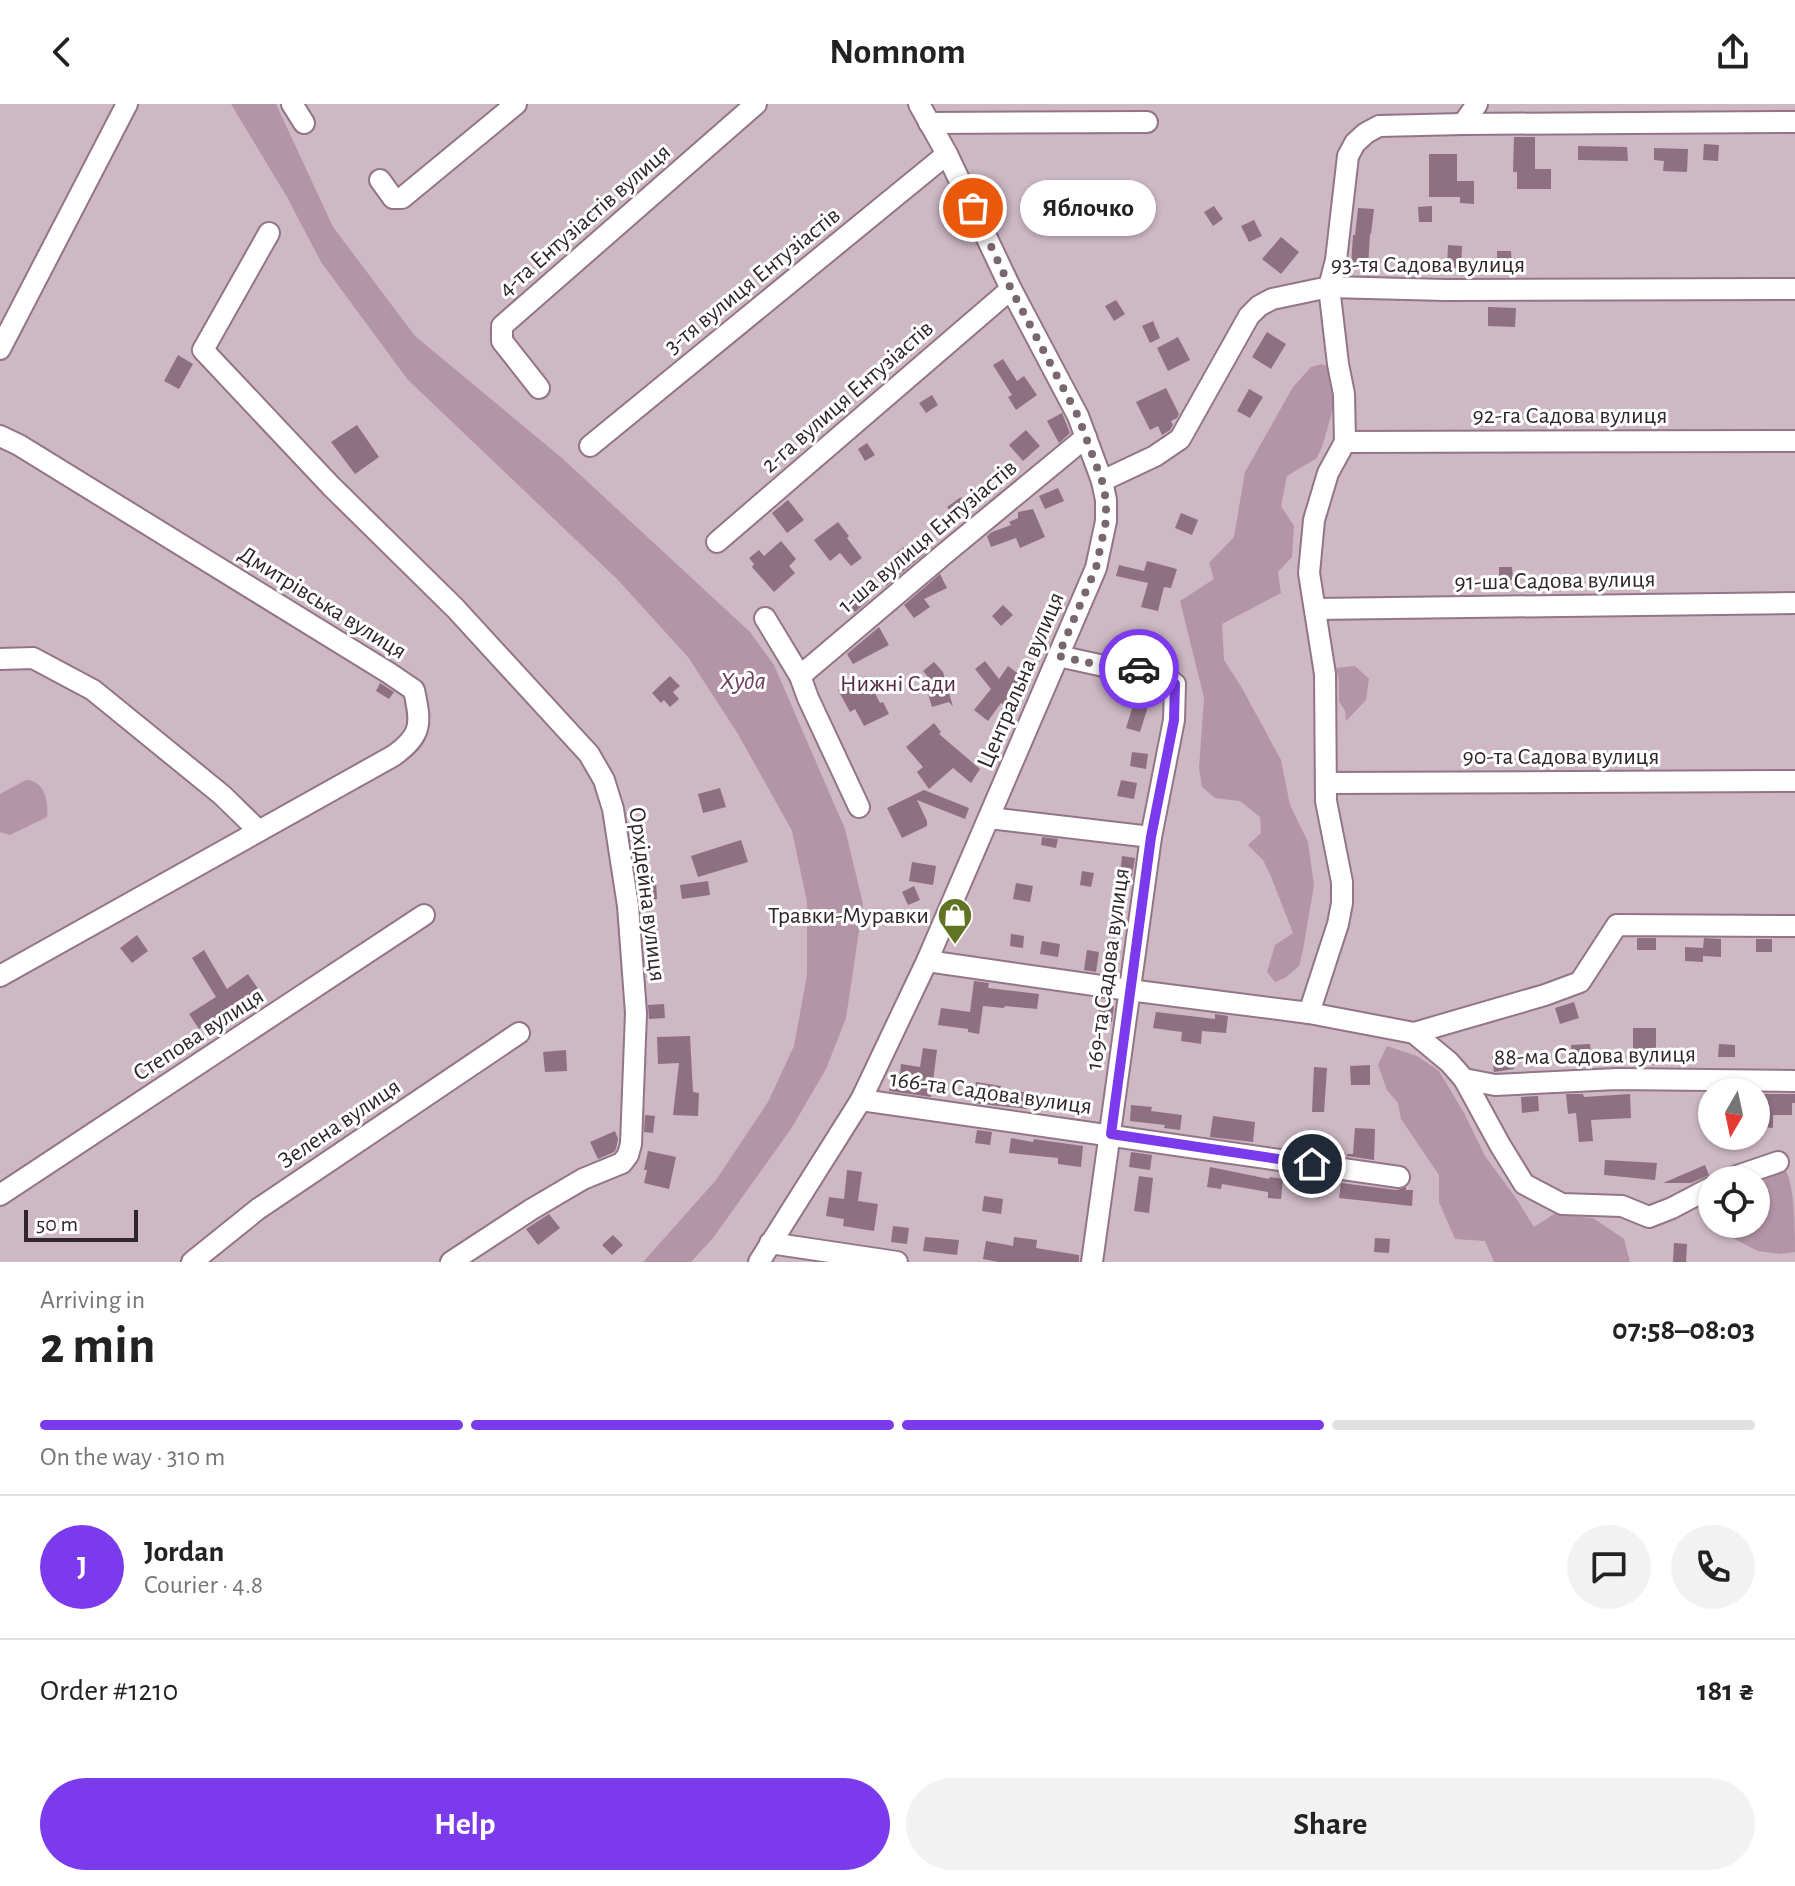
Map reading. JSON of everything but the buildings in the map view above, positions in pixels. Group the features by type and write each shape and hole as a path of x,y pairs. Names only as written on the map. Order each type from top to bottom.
{"street":[{"path":"0,349 127,104"},
{"path":"292,104 304,123"},
{"path":"380,180 393,198 402,198 516,104"},
{"name":"4-та Ентузіастів вулиця","path":"539,388 502,341 502,326 756,104"},
{"name":"Центральна вулиця","path":"759,1262 861,1100 927,961 1096,568 1103,543 1106,500 1078,416 919,104"},
{"path":"1463,124 1477,104"},
{"path":"929,123 1147,122"},
{"path":"1309,1013 1342,903 1342,882 1326,801 1325,674 1309,573 1314,520 1328,473 1345,442 1344,394 1329,287 1336,260 1348,156 1355,143 1379,126 1795,122"},
{"name":"3-тя вулиця Ентузіастів","path":"590,446 947,154"},
{"name":"Орхідейна вулиця","path":"269,233 203,350 331,486 455,608 589,754 604,780 613,809 628,906 636,1013 628,1155 622,1163 583,1179 451,1262"},
{"name":"93-тя Садова вулиця","path":"1102,481 1155,456 1180,439 1241,328 1259,306 1272,299 1329,287 1445,290 1795,289"},
{"name":"2-га вулиця Ентузіастів","path":"717,542 1011,289"},
{"name":"Дмитрівська вулиця","path":"0,436 389,673 414,690 420,719 414,737 405,748 0,976"},
{"name":"1-ша вулиця Ентузіастів","path":"800,676 1086,437"},
{"name":"92-га Садова вулиця","path":"1345,442 1795,441"},
{"name":"91-ша Садова вулиця","path":"1315,609 1795,603"},
{"path":"765,618 800,676 859,807"},
{"name":"169-та Садова вулиця","path":"1058,656 1104,666 1118,664 1165,676 1175,684 1174,720 1151,837 1092,1262"},
{"path":"0,659 33,658 93,690 222,795 259,831"},
{"name":"90-та Садова вулиця","path":"1327,783 1795,781"},
{"path":"989,818 1151,837"},
{"name":"Степова вулиця","path":"0,1195 424,915"},
{"path":"927,961 1309,1013 1414,1033 1580,982 1617,925 1795,926"},
{"name":"Зелена вулиця","path":"192,1262 258,1209 519,1033"},
{"name":"88-ма Садова вулиця","path":"1414,1033 1464,1079 1495,1085 1617,1079 1795,1081"},
{"path":"1464,1079 1524,1184 1562,1204 1622,1206 1649,1217 1698,1194"},
{"name":"166-та Садова вулиця","path":"861,1100 1399,1177"},
{"path":"1766,1166 1778,1162"},
{"path":"770,1243 897,1262"}],"green space":[{"name":"Нижні Сади","path":"0,104 1795,104 1795,1262 0,1262"}],"water":[{"name":"Худа","path":"231,104 276,104 333,227 415,336 562,458 750,632 774,665 845,829 863,904 846,1018 826,1069 791,1129 713,1238 691,1262 643,1262 716,1180 768,1102 794,1046 807,975 807,902 792,831 738,734 688,657 617,579 408,380 321,262 287,197"},
{"path":"1322,364 1333,370 1335,402 1317,458 1287,476 1281,506 1294,526 1292,557 1278,572 1281,593 1222,624 1224,660 1281,760 1290,805 1308,842 1314,885 1303,950 1299,966 1275,982 1267,972 1275,945 1293,933 1263,860 1248,845 1261,833 1260,817 1240,801 1215,798 1202,787 1199,768 1204,698 1180,601 1214,579 1209,563 1234,537 1245,472 1293,387 1311,367"},
{"path":"1355,666 1369,679 1366,700 1346,721 1339,701 1336,668"},
{"path":"26,780 37,784 44,793 47,817 10,835 0,832 0,794"},
{"path":"1387,1046 1417,1056 1439,1071 1485,1156 1534,1227 1554,1214 1593,1218 1624,1239 1630,1262 1494,1262 1485,1241 1455,1239 1439,1202 1439,1175 1401,1119 1398,1103 1387,1090 1378,1065"},
{"path":"1784,1167 1788,1175 1795,1252 1780,1254 1758,1251 1733,1238 1770,1238 1770,1174"}],"way so far":[{"path":"973,208 1011,289 1078,416 1106,500 1103,543 1096,568 1058,656 1104,666 1118,664 1139,669"}],"place":[{"name":"Яблочко","path":"973,208"},
{"name":"Травки-Муравки","path":"955,946"}],"route":[{"path":"1139,669 1165,676 1175,684 1174,720 1151,837 1111,1134 1312,1164"}]}
